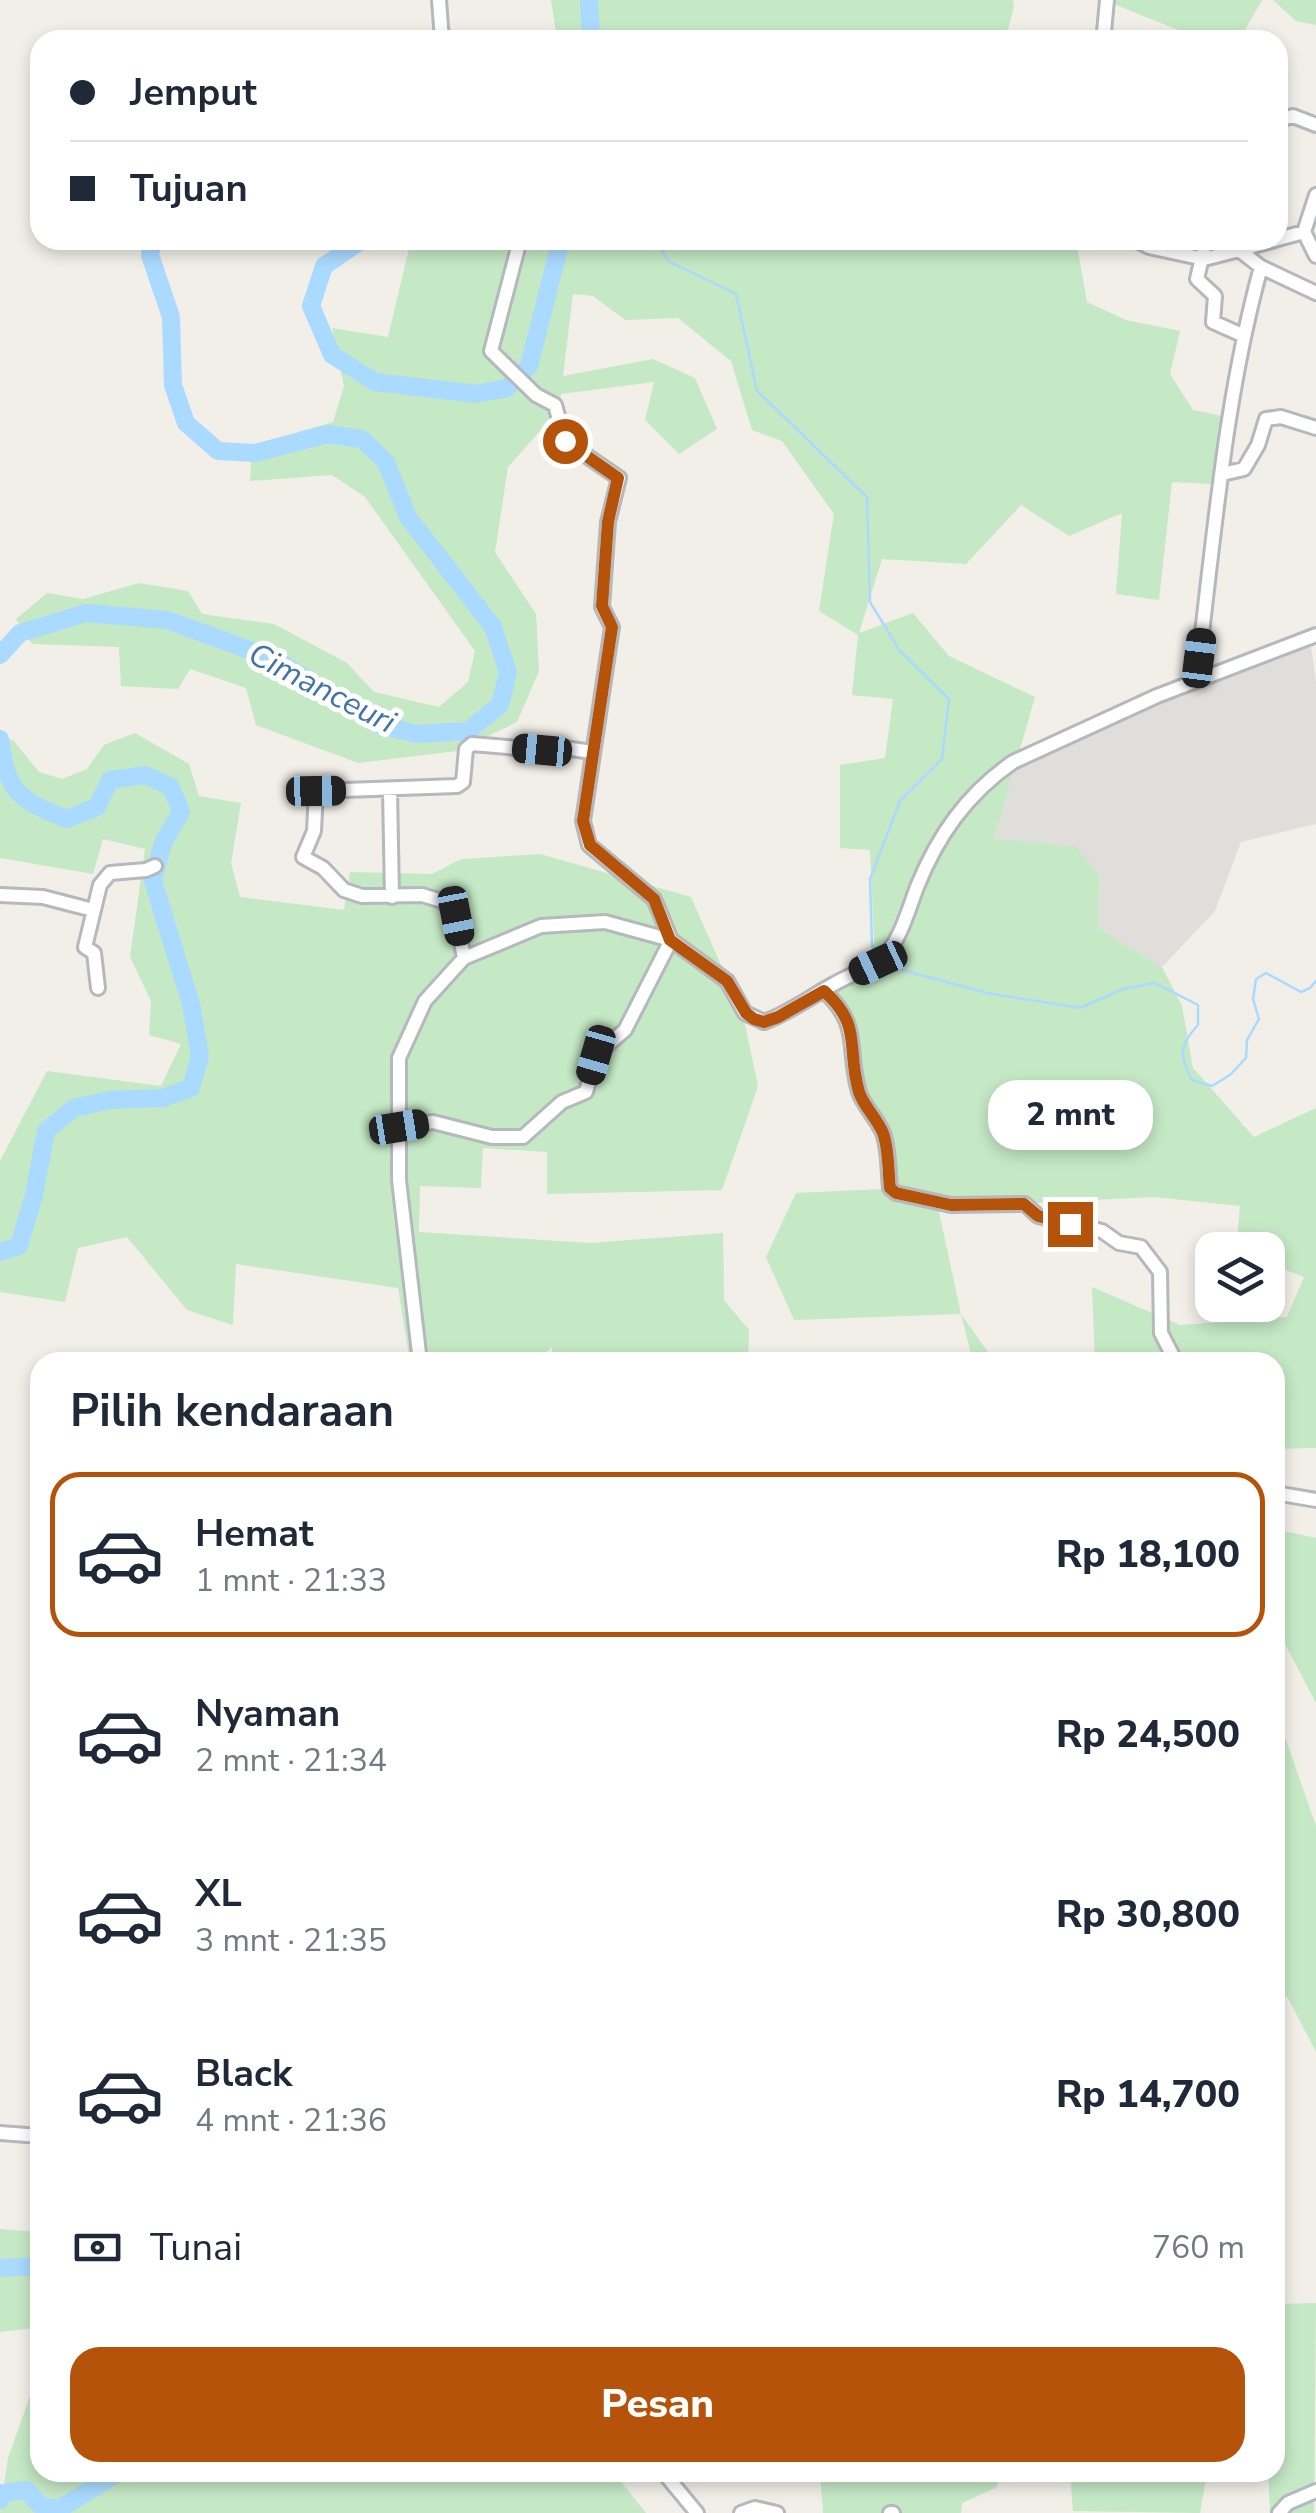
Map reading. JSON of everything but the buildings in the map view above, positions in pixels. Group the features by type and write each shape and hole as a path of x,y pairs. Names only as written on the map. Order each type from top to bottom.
{"street":[{"path":"439,0 441,30"},
{"path":"1104,30 1107,0"},
{"path":"1288,117 1316,124"},
{"path":"1316,195 1304,232 1316,256"},
{"path":"1288,237 1304,232"},
{"path":"399,1127 433,1122 492,1136 522,1136 562,1102 586,1092 596,1055 625,1030 670,940 654,899 590,845 583,821 612,627 602,606 608,522 618,478 565,441 556,405 536,396 491,351 517,250"},
{"path":"1164,250 1204,258 1239,250 1261,266 1316,293"},
{"path":"1205,250 1197,280 1215,296 1213,322 1242,335"},
{"path":"1203,677 1199,658 1222,474 1242,335 1261,266"},
{"path":"1222,474 1244,469 1266,420 1281,417 1316,428"},
{"path":"419,1352 399,1180 399,1058 425,1001 464,958 541,926 605,922 670,940 727,981 746,1013 754,1019 764,1022 778,1017 883,958 938,840 978,789 1013,762 1203,677 1316,635"},
{"path":"464,958 456,916 442,900 422,895 362,896 344,890 323,868 303,857 314,831 316,791 457,786 463,782 466,750 472,744 542,750 551,746 592,752"},
{"path":"390,790 392,897"},
{"path":"98,988 94,953 86,947 100,884 110,872 155,866"},
{"path":"0,894 43,897 93,910"},
{"path":"824,991 842,1008 848,1022 861,1099 885,1136 890,1188 896,1193 951,1205 1024,1204 1038,1216 1102,1231 1119,1244 1141,1247 1160,1272 1161,1333 1171,1352"},
{"path":"1285,1495 1316,1500"},
{"path":"0,2132 30,2135"},
{"path":"671,2482 696,2513"},
{"path":"1280,2513 1288,2503 1316,2492"},
{"path":"741,2513 755,2508 776,2513"}],"shaded area":[{"path":"1310,639 1316,682 1316,824 1241,842 1215,911 1162,967 1098,928 1099,875 994,839 1018,755"}],"green space":[{"path":"551,0 1013,0 1014,7 1008,30 556,30"},
{"path":"1104,0 1262,0 1245,30 1178,30"},
{"path":"1273,0 1316,0 1316,25 1296,21"},
{"path":"409,250 1078,250 1087,302 1126,320 1180,331 1170,374 1193,410 1222,416 1213,484 1172,482 1159,600 1116,594 1122,513 1069,536 1021,505 966,564 882,559 859,633 913,613 949,656 1035,697 994,839 1076,847 1099,875 1098,928 1162,967 1182,1006 1193,1068 1254,1137 1316,1108 1316,1448 1285,1449 1285,1352 1095,1352 1092,1287 1180,1325 1285,1322 1304,1277 1285,1270 1285,1232 1238,1232 1240,1206 1154,1197 937,1203 961,1314 794,1320 766,1257 796,1193 883,1189 886,1134 856,1092 844,1017 822,992 875,962 870,850 840,848 840,765 885,758 893,699 852,695 858,635 819,611 834,514 782,441 752,430 731,361 678,318 625,320 593,296 573,294 563,376 653,359 695,378 717,429 679,454 645,420 654,382 561,394 559,410 508,467 495,552 536,614 539,671 517,722 457,751 358,763 256,725 246,688 190,669 178,689 121,686 119,647 32,644 16,619 47,593 83,599 139,583 188,591 202,614 274,624 347,663 374,692 439,707 468,682 475,651 365,497 332,475 250,481 252,445 333,422 344,386 332,328 388,337"},
{"path":"135,733 189,764 199,796 241,803 231,863 240,897 344,910 350,872 432,874 461,859 540,854 691,897 743,1015 758,1086 722,1190 547,1194 547,1152 483,1148 481,1188 420,1186 419,1232 590,1243 723,1233 724,1300 749,1330 748,1352 552,1352 552,1347 547,1352 408,1352 398,1288 236,1264 233,1325 187,1310 127,1237 78,1248 65,1302 0,1292 0,1161 47,1071 161,1086 181,1044 149,1035 151,1001 130,957 145,849 103,839 93,874 0,858 0,738 13,740 39,772 62,779 87,769 104,745"},
{"path":"961,1314 988,1352 970,1352"},
{"path":"1285,1531 1316,1538 1316,1703 1285,1644"},
{"path":"1285,1737 1316,1826 1316,2052 1288,1998"},
{"path":"0,2229 30,2231 30,2329 0,2332"},
{"path":"1316,2303 1314,2513 1270,2513 1268,2482 1285,2482 1285,2304"},
{"path":"30,2396 30,2482 621,2482 646,2513 0,2513 8,2458"},
{"path":"821,2482 998,2482 997,2487 962,2503 961,2513 823,2513"},
{"path":"1071,2482 1205,2482 1200,2513 1073,2511"}],"waterway":[{"name":"Cimanceuri","path":"589,0 590,30"},
{"name":"Cimanceuri","path":"0,655 20,633 86,613 167,620 277,660 377,724 416,734 468,731 500,705 508,672 493,627 408,517 386,462 362,439 328,434 255,453 218,451 186,423 173,385 171,317 151,250"},
{"name":"Cimanceuri","path":"347,250 324,266 311,306 332,355 375,382 476,394 507,388 529,366 558,250"},
{"path":"662,250 668,261 736,294 757,391 867,497 870,602 900,651 949,699 942,759 900,801 870,879 872,946 880,954"},
{"name":"Cimanceuri","path":"0,739 7,771 18,791 36,806 66,819 97,807 110,780 145,775 171,787 181,812 163,843 153,881 191,1004 200,1056 191,1088 163,1098 109,1100 74,1108 46,1131 19,1246 0,1252"},
{"path":"886,959 895,968 987,993 1080,1008 1123,989 1155,983 1198,1005 1198,1025 1184,1045 1183,1057 1192,1080 1212,1086 1246,1058 1247,1040 1259,1019 1253,999 1256,979 1266,973 1301,992 1316,981"},
{"name":"Cimanceuri","path":"0,2268 30,2266"},
{"name":"Cimanceuri","path":"0,2500 3,2493 26,2490 40,2505 58,2510 103,2482"}],"route":[{"path":"565,441 618,478 608,522 602,606 612,627 583,821 590,845 654,899 670,940 727,981 746,1013 754,1019 764,1022 778,1017 824,991 842,1008 848,1022 861,1099 885,1136 890,1188 896,1193 951,1205 1024,1204 1038,1216 1070,1224"}]}
